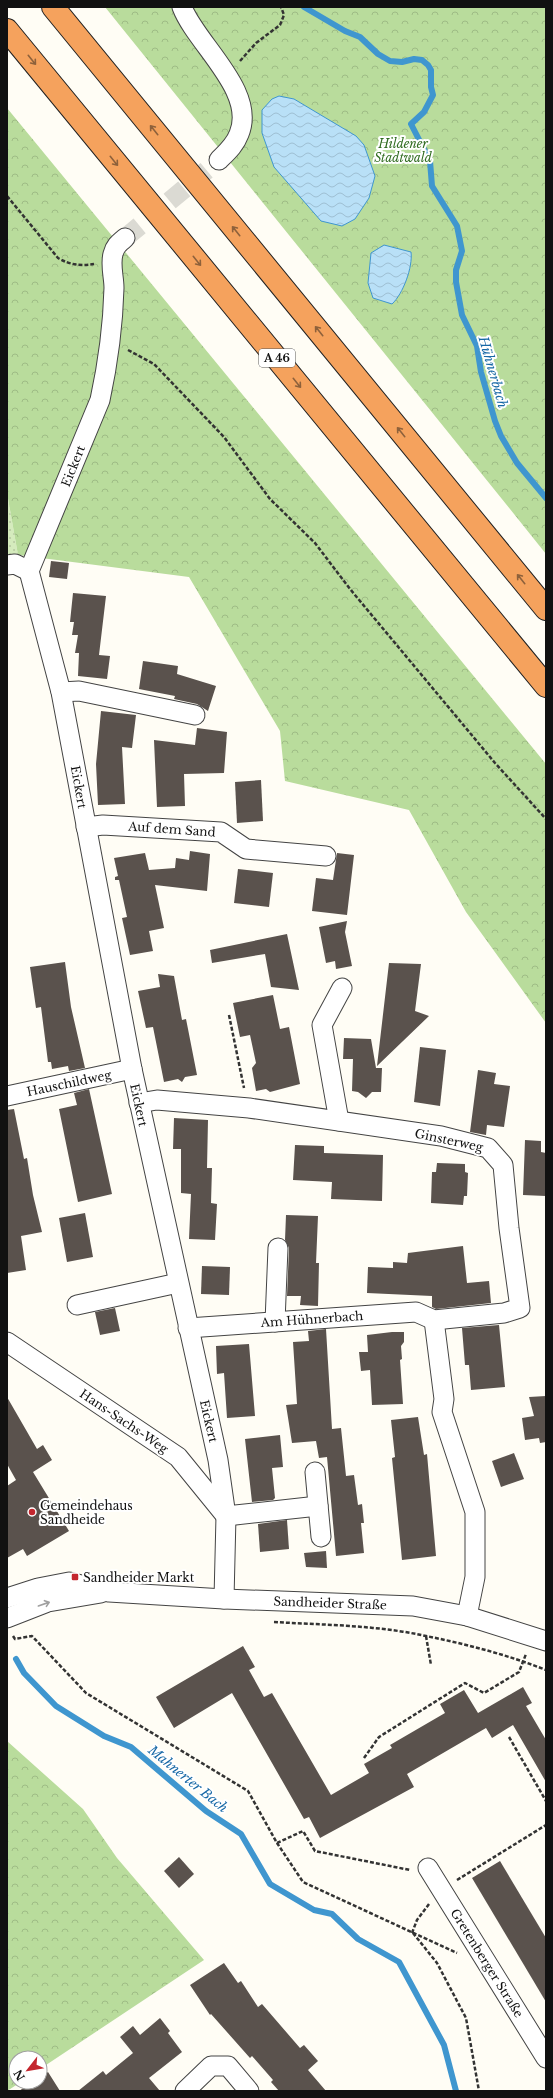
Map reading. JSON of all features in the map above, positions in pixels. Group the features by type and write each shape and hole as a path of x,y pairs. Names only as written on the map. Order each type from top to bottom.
{"highway":[{"path":"53,7 546,609"},
{"name":"A 46","path":"7,30 546,686"}],"street":[{"path":"182,7 208,50 230,79 240,102 242,116 240,132 233,147 219,160"},
{"name":"Eickert","path":"126,238 116,246 112,260 114,287 110,342 107,370 100,400 29,571 61,692 132,1069 218,1460 226,1516 224,1599"},
{"path":"7,565 15,564 29,571"},
{"path":"61,692 79,691 195,715"},
{"name":"Auf dem Sand","path":"86,828 102,825 221,832 246,849 326,856"},
{"path":"339,1121 322,1025 342,988"},
{"name":"Hauschildweg","path":"7,1096 132,1069"},
{"name":"Ginsterweg","path":"139,1103 157,1100 249,1108 441,1136 488,1148 503,1165 509,1228 520,1308"},
{"path":"275,1322 278,1248"},
{"path":"77,1305 178,1283"},
{"name":"Am Hühnerbach","path":"188,1328 416,1312 434,1320 504,1313 520,1308"},
{"path":"434,1320 444,1400 442,1412 475,1512 475,1578 467,1616"},
{"name":"Hans-Sachs-Weg","path":"7,1342 178,1457 226,1516"},
{"path":"315,1472 321,1537"},
{"path":"226,1516 318,1506"},
{"name":"Sandheider Straße","path":"7,1598 38,1588 69,1582 108,1592 224,1599 413,1606 467,1616 546,1642"},
{"name":"Sandheider Straße","path":"7,1618 48,1602 108,1592"},
{"name":"Gretenberger Straße","path":"420,1869 442,1890 546,2058"},
{"path":"185,2091 211,2066 228,2066 249,2091"}],"path":[{"path":"220,66 242,60 256,43 280,25 284,16 281,7"},
{"path":"7,196 58,258 68,264 78,266 112,260"},
{"path":"110,342 154,364 224,437 270,499 315,543 350,589 480,746 546,819"},
{"path":"229,1015 249,1108"},
{"path":"270,1622 357,1627 426,1635 523,1661 546,1670"},
{"path":"426,1635 431,1665"},
{"path":"32,1636 86,1693 248,1791 277,1843 304,1882 462,1955"},
{"path":"364,1758 379,1736 465,1683 484,1693 519,1672 523,1661"},
{"path":"509,1737 546,1801"},
{"path":"412,1933 417,1920 442,1890 546,1825"},
{"path":"277,1843 303,1831 315,1851 420,1869"},
{"path":"412,1933 437,1963 466,2018 479,2091"}],"green space":[{"name":"Hildener Stadtwald","path":"105,7 546,7 546,554 510,509"},
{"path":"7,108 546,764 546,1023 466,912 409,810 285,781 280,731 189,577 18,555 7,493"},
{"path":"7,493 18,555 7,555"},
{"path":"7,1741 83,1809 117,1858 204,1960 48,2064 48,2050 8,2050 9,2090 7,2091"}],"water":[{"path":"279,96 294,99 356,136 364,145 375,176 369,198 355,219 342,226 321,221 274,167 262,133 262,110 272,99"},
{"path":"384,245 411,252 409,272 400,294 392,304 373,298 368,283 371,253"}],"building":[{"path":"51,561 69,563 67,579 49,577"},
{"path":"73,593 106,596 99,655 110,656 107,679 78,676 79,653 75,653 78,635 72,635 74,622 70,622"},
{"path":"143,661 178,666 177,674 216,686 208,711 197,704 174,699 175,696 139,689"},
{"path":"101,711 136,715 132,748 122,747 125,804 98,805 96,764"},
{"path":"197,728 227,732 224,773 184,774 185,806 157,807 154,740 195,745"},
{"path":"261,780 263,821 237,823 235,782"},
{"path":"190,851 210,854 207,891 155,885 164,928 149,931 153,951 130,955 122,918 127,917 119,880 115,880 115,877 118,876 114,858 145,853 149,870 175,868 176,858 189,860"},
{"path":"337,853 354,855 347,915 312,911 316,878 333,880"},
{"path":"238,869 273,873 269,907 234,903"},
{"path":"347,921 345,932 352,966 336,969 335,961 326,963 319,927"},
{"path":"287,934 299,990 271,987 265,954 212,963 210,950"},
{"path":"65,962 71,1007 85,1068 69,1071 68,1066 52,1069 51,1062 48,1062 41,1007 36,1008 30,967"},
{"path":"389,963 421,964 415,1011 429,1016 377,1066"},
{"path":"158,974 174,976 182,1020 186,1019 197,1075 185,1077 182,1082 178,1079 164,1082 153,1027 146,1028 138,991 160,987"},
{"path":"273,995 280,1029 289,1027 300,1084 270,1092 266,1089 256,1091 252,1068 256,1063 250,1035 240,1037 233,1003"},
{"path":"344,1038 371,1039 376,1068 382,1068 381,1092 372,1092 366,1098 358,1092 352,1091 353,1059 343,1059"},
{"path":"420,1047 446,1050 440,1106 414,1102"},
{"path":"478,1070 496,1073 494,1084 510,1086 504,1127 487,1125 486,1135 470,1132"},
{"path":"89,1089 112,1194 78,1202 59,1109 77,1105 74,1093"},
{"path":"14,1109 24,1159 27,1158 33,1195 42,1232 21,1236 26,1270 7,1273 7,1110"},
{"path":"174,1118 208,1120 207,1168 212,1168 211,1203 217,1204 215,1240 189,1239 191,1194 181,1193 181,1149 173,1149"},
{"path":"525,1140 541,1141 541,1152 546,1153 546,1196 523,1195"},
{"path":"295,1145 324,1146 324,1153 383,1155 382,1201 331,1199 332,1182 293,1180"},
{"path":"437,1163 465,1164 465,1172 468,1173 467,1196 464,1196 463,1205 431,1203 432,1172 436,1172"},
{"path":"85,1213 93,1257 67,1262 59,1218"},
{"path":"286,1215 318,1216 316,1263 319,1263 318,1306 300,1305 301,1296 287,1296 289,1248 285,1240"},
{"path":"463,1246 467,1283 489,1281 491,1303 436,1309 432,1307 432,1296 367,1293 368,1267 393,1268 393,1262 407,1263 408,1253"},
{"path":"202,1266 230,1267 229,1295 201,1294"},
{"path":"115,1308 120,1331 100,1335 95,1312"},
{"path":"499,1325 505,1387 471,1390 469,1365 465,1365 462,1328"},
{"path":"326,1329 332,1429 341,1428 346,1476 354,1475 358,1505 362,1504 364,1523 361,1523 364,1553 336,1556 327,1457 319,1458 316,1441 292,1443 286,1405 297,1404 293,1342 309,1341 308,1331"},
{"path":"404,1332 404,1342 401,1346 402,1359 400,1360 403,1404 372,1405 370,1370 361,1371 359,1352 368,1352 367,1335"},
{"path":"249,1344 255,1416 227,1418 224,1373 217,1374 216,1346"},
{"path":"546,1396 546,1442 540,1443 539,1438 525,1440 522,1418 534,1416 529,1397"},
{"name":"Gemeindehaus Sandheide","path":"7,1397 37,1449 43,1445 52,1460 33,1472 69,1531 27,1556 23,1549 7,1558 7,1486 16,1480 7,1464"},
{"path":"418,1417 424,1455 427,1454 436,1556 402,1560 392,1458 395,1457 391,1420"},
{"path":"280,1435 283,1467 272,1468 275,1498 273,1500 252,1502 245,1439"},
{"path":"514,1453 524,1479 501,1487 492,1461"},
{"path":"287,1520 289,1549 260,1552 258,1524"},
{"path":"326,1551 327,1568 306,1567 304,1553"},
{"path":"243,1646 255,1667 249,1670 264,1697 272,1693 331,1795 369,1773 364,1764 392,1748 390,1745 445,1713 440,1704 464,1690 478,1713 523,1687 532,1703 526,1706 546,1740 546,1782 513,1725 492,1738 486,1728 407,1774 414,1787 320,1838 309,1817 304,1819 232,1693 174,1728 156,1697"},
{"path":"179,1857 194,1874 179,1888 164,1871"},
{"path":"500,1861 546,1938 546,2002 472,1878"},
{"path":"224,1963 238,1983 241,1981 258,2007 262,2004 300,2048 304,2045 318,2061 308,2070 326,2091 279,2091 271,2082 273,2080 252,2056 250,2058 211,2014 210,2015 190,1985"},
{"path":"160,2018 170,2031 168,2033 182,2052 149,2078 160,2091 78,2091 103,2071 106,2075 133,2053 120,2037 133,2026 140,2035"},
{"path":"48,2072 60,2091 19,2091 48,2090"}],"waterway":[{"name":"Hühnerbach","path":"304,7 345,31 360,37 378,54 390,61 402,62 414,59 422,60 431,70 431,87 433,95 424,112 411,124 430,161 432,186 457,226 462,251 456,270 456,282 462,315 477,346 481,372 495,421 501,436 517,463 546,498"},
{"name":"Mahnerter Bach","path":"16,1659 24,1673 56,1706 104,1736 131,1747 206,1811 241,1834 270,1884 314,1910 332,1914 358,1939 399,1962 444,2045 456,2091"}],"tunnel":[{"path":"125,238 219,160"}],"place":[{"name":"Gemeindehaus Sandheide","path":"32,1512"},
{"name":"Sandheider Markt","path":"75,1577"}]}
